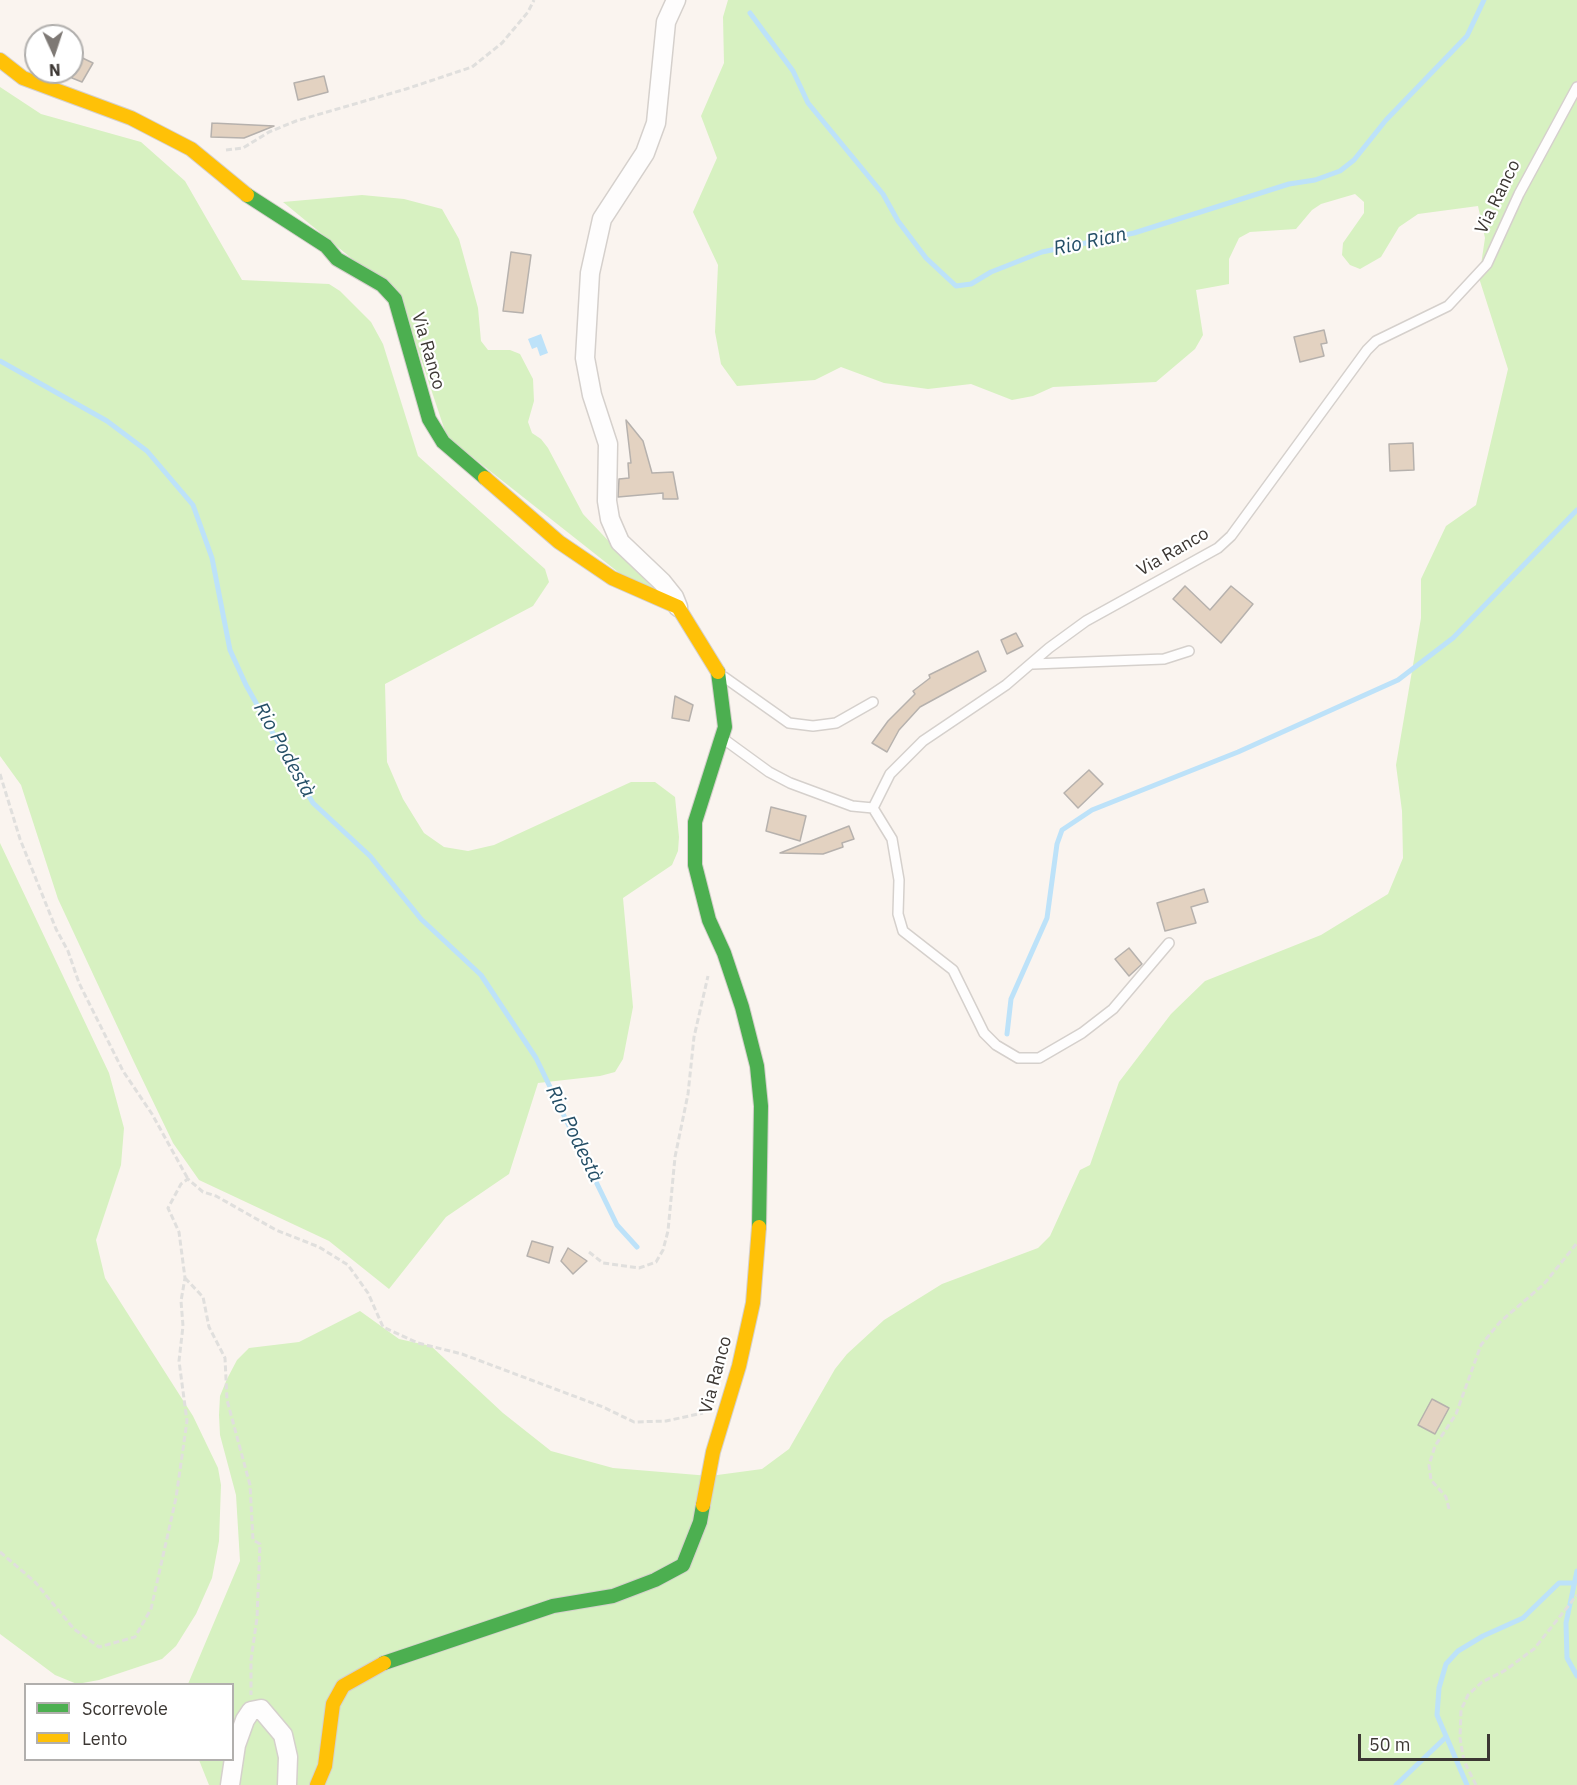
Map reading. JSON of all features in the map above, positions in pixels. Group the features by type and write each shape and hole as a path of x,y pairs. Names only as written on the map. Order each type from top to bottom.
{"street":[{"path":"676,0 666,22 656,123 645,153 602,219 590,273 585,358 592,395 608,444 607,501 610,519 620,542 662,582 678,607"},
{"name":"Via Ranco","path":"0,60 23,78 131,118 191,149 236,188 326,246 338,259 382,285 394,299 429,419 443,442 559,542 612,578 678,607 719,674 723,739 695,822 695,865 709,920 724,953 742,1007 757,1066 761,1106 760,1214 753,1303 713,1452 700,1522 683,1565 655,1580 613,1596 553,1606 378,1665 343,1686 333,1704 325,1766 317,1785"},
{"path":"234,1758 245,1720 251,1711 261,1708 283,1735 288,1757 287,1785"},
{"path":"230,1785 234,1761"}],"lane":[{"name":"Via Ranco","path":"873,808 890,774 917,746 1033,664 1049,648 1086,621 1218,548 1231,536 1367,350 1376,341 1448,306 1468,287 1486,264 1519,194 1577,87"},
{"path":"1033,664 1164,660 1188,651"},
{"path":"719,674 789,723 813,726 836,723 873,702"},
{"path":"723,739 769,772 790,783 852,807 873,808 892,839 899,880 898,914 903,931 953,970 984,1033 996,1046 1018,1058 1039,1058 1082,1033 1113,1009 1169,943"}],"path":[{"path":"220,150 243,148 269,132 296,121 406,89 472,66 502,43 528,12 534,0"},
{"path":"0,774 11,803 16,827 79,983 123,1071 152,1114 188,1179 203,1192 216,1196 276,1230 319,1247 348,1265 368,1293 383,1327 400,1335 418,1343 462,1354 634,1422 666,1421 711,1412 723,1419"},
{"path":"589,1252 603,1263 639,1268 656,1262 663,1250 674,1186 675,1157 688,1094 693,1045 704,985 708,975"},
{"path":"0,1552 35,1582 74,1629 99,1647 135,1637 151,1609 176,1498 187,1421 179,1361 183,1326 181,1301 185,1278 179,1232 168,1208 180,1184 188,1179"},
{"path":"1449,1509 1446,1497 1431,1480 1429,1465 1435,1446 1456,1414 1481,1345 1500,1322 1544,1284 1577,1243"},
{"path":"185,1278 203,1297 209,1327 225,1358 227,1400 250,1485 253,1540 260,1544 257,1618 251,1660 251,1694 261,1708"},
{"path":"1476,1785 1464,1761 1458,1726 1468,1695 1482,1682 1504,1671 1534,1649 1577,1595"}],"green space":[{"path":"728,0 1577,0 1577,1785 209,1785 199,1761 234,1761 234,1683 188,1683 240,1561 236,1495 220,1435 219,1415 220,1396 227,1379 237,1360 249,1348 299,1342 360,1311 399,1339 431,1346 503,1413 551,1451 613,1468 710,1476 762,1469 789,1449 835,1369 847,1354 884,1320 942,1284 1038,1248 1050,1236 1080,1170 1090,1165 1119,1082 1171,1014 1205,981 1321,935 1388,894 1403,858 1402,811 1396,765 1421,618 1421,579 1446,526 1476,505 1508,369 1479,278 1485,238 1478,206 1418,214 1399,227 1381,257 1360,269 1350,265 1342,255 1343,243 1364,213 1364,202 1355,194 1321,204 1312,210 1296,229 1250,232 1239,238 1229,259 1229,284 1196,290 1203,335 1195,349 1156,382 1053,387 1033,396 1012,400 971,384 928,389 884,383 841,367 815,380 737,386 721,364 715,332 718,265 693,212 717,158 701,116 724,63 723,17"},
{"path":"0,87 41,114 141,142 185,181 242,280 329,284 340,291 371,322 383,344 418,456 545,569 549,582 533,606 385,684 387,762 403,799 424,833 444,847 468,851 494,845 631,782 655,782 675,797 679,837 678,851 672,865 623,898 633,1007 623,1059 615,1072 600,1076 538,1083 509,1174 446,1217 389,1289 329,1241 199,1180 173,1143 134,1062 58,899 21,785 0,756"},
{"path":"362,195 404,199 442,209 459,239 478,308 481,341 488,350 510,350 520,354 533,379 534,401 528,422 532,433 548,448 583,514 654,589 637,587 447,437 401,299 283,202"},
{"path":"0,843 109,1073 124,1128 121,1165 96,1240 105,1278 193,1416 218,1468 221,1485 219,1541 212,1578 196,1614 176,1646 162,1659 99,1680 75,1683 55,1675 0,1634"}],"water":[{"path":"541,334 548,353 540,356 537,347 532,349 528,339"}],"building":[{"path":"84,59 93,63 84,79"},
{"path":"324,76 328,92 298,100 294,83"},
{"path":"212,123 274,126 244,138 211,137"},
{"path":"511,252 531,255 523,313 503,311"},
{"path":"1324,330 1327,343 1321,344 1324,356 1300,362 1294,337"},
{"path":"626,420 643,441 652,473 673,472 678,499 663,499 663,493 618,497 619,479 629,478 628,463 631,463"},
{"path":"1413,443 1414,470 1390,471 1389,444"},
{"path":"1185,586 1210,610 1231,586 1253,604 1221,643 1173,599"},
{"path":"1016,633 1023,646 1007,654 1001,640"},
{"path":"978,651 986,671 920,707 899,730 887,752 872,743 888,721 915,694 913,691 930,678 929,675"},
{"path":"675,696 693,705 689,721 672,718"},
{"path":"1089,770 1103,784 1078,808 1064,793"},
{"path":"771,807 806,816 800,841 766,831"},
{"path":"849,826 854,839 842,843 843,847 823,854 780,853"},
{"path":"1204,889 1208,902 1191,907 1196,923 1165,931 1157,903"},
{"path":"1129,948 1142,964 1129,976 1115,959"},
{"path":"532,1241 553,1247 549,1263 527,1256"},
{"path":"568,1248 587,1261 573,1274 561,1261"},
{"path":"1432,1399 1449,1408 1435,1434 1418,1425"}],"waterway":[{"name":"Rio Rian","path":"750,13 793,71 808,103 883,194 898,221 926,258 956,286 971,284 991,272 1042,252 1134,233 1289,184 1315,180 1340,171 1354,160 1386,120 1467,36 1484,0"},
{"name":"Rio Podestà","path":"0,361 107,421 147,451 193,505 212,558 230,650 246,685 313,803 370,856 421,919 481,975 536,1058 617,1225 637,1247"},
{"path":"1007,1034 1011,999 1047,918 1057,844 1062,830 1092,810 1238,752 1398,680 1453,638 1577,510"},
{"path":"1577,1571 1566,1623 1567,1658 1577,1676"},
{"path":"1467,1785 1437,1715 1439,1688 1446,1664 1458,1651 1483,1636 1523,1618 1559,1583 1574,1583"},
{"path":"1396,1785 1446,1737"}],"traffic: fast":[{"path":"247,195 326,246 337,259 382,285 395,299 429,419 443,442 485,478"},
{"path":"718,672 725,727 695,822 695,865 709,920 724,953 742,1007 757,1066 761,1106 759,1227"},
{"path":"384,1663 553,1606 613,1596 655,1580 683,1565 700,1522 703,1505"}],"traffic: slow":[{"path":"0,60 23,78 131,118 191,149 247,195"},
{"path":"485,478 559,542 612,578 678,607 718,672"},
{"path":"703,1505 713,1452 739,1366 753,1303 759,1227"},
{"path":"317,1785 325,1766 333,1704 343,1686 384,1663"}]}
